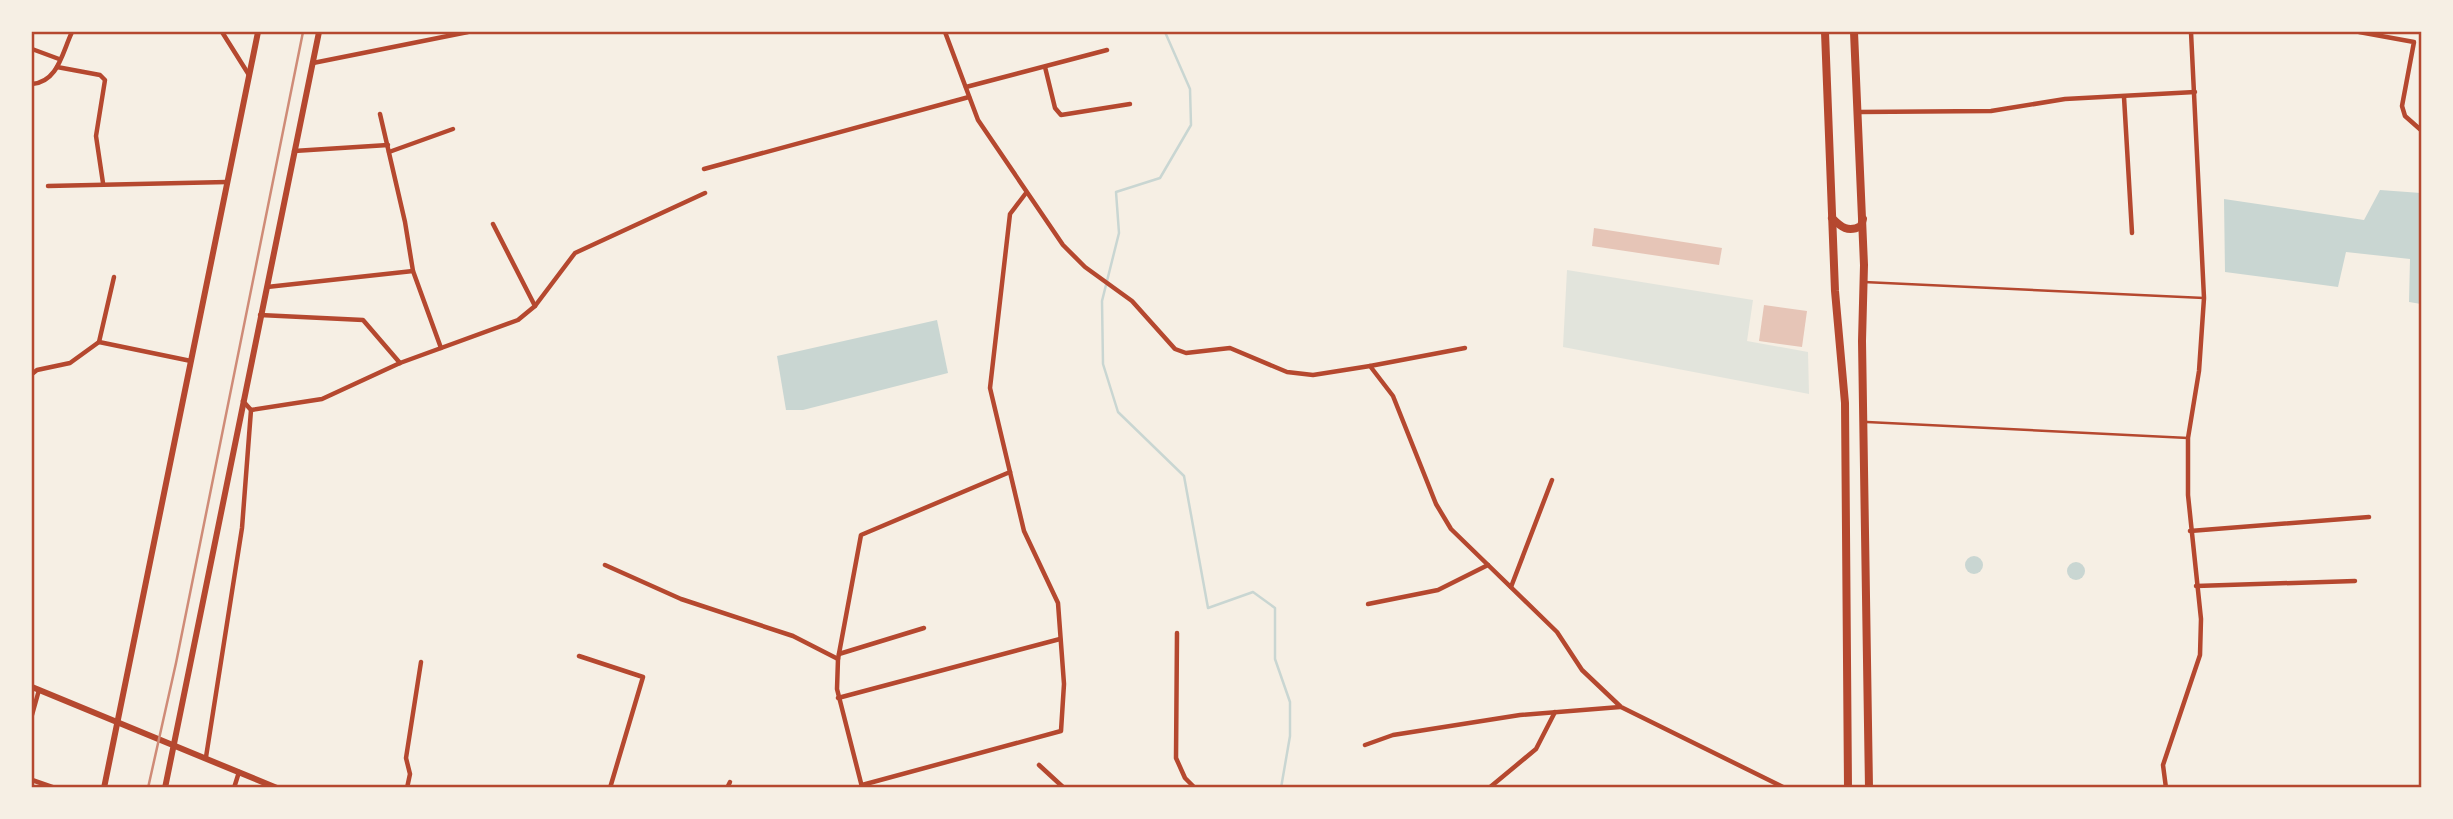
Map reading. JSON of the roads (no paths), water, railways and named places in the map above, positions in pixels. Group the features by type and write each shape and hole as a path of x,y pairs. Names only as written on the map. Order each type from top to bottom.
{"highway":[{"path":"1825,32 1832,218 1844,403 1848,788"},
{"path":"1854,32 1863,219 1863,422 1869,788"},
{"path":"1832,218 1841,227 1851,229 1861,226 1863,219"}],"street":[{"path":"32,84 42,83 53,76 72,32"},
{"path":"222,32 249,76"},
{"path":"104,788 258,32"},
{"path":"165,788 319,32"},
{"path":"313,63 468,32"},
{"path":"945,32 978,120 1063,245 1091,272 1132,301 1175,349 1186,353 1230,348 1287,372 1313,374 1465,348"},
{"path":"2166,788 2163,765 2200,655 2201,620 2190,531 2188,438 2199,371 2204,298 2191,32"},
{"path":"2359,32 2414,41 2421,37"},
{"path":"2414,41 2402,106 2405,116 2421,131"},
{"path":"32,49 59,59"},
{"path":"966,87 1107,50"},
{"path":"57,67 100,75 105,80 96,136 103,183"},
{"path":"1045,67 1055,108 1062,115 1130,104"},
{"path":"1859,112 1991,111 2065,99 2195,92"},
{"path":"704,170 969,97"},
{"path":"2124,97 2132,233"},
{"path":"380,114 412,271 441,348"},
{"path":"295,151 388,149 453,129"},
{"path":"48,186 228,181"},
{"path":"251,410 322,399 400,363 518,320 535,306 575,253 705,193"},
{"path":"1010,472 861,535 839,657 838,698 862,786 1061,731 1064,684 1058,603 1024,531 1010,472 990,388 1010,214 1026,193"},
{"path":"493,224 535,306"},
{"path":"266,287 412,271"},
{"path":"32,374 37,370 70,363 99,342 114,277"},
{"path":"260,315 363,320 400,363"},
{"path":"99,342 191,361"},
{"path":"1370,366 1393,396 1436,503 1451,529 1557,632 1582,670 1621,707 1785,788"},
{"path":"206,757 242,528 251,410 243,400"},
{"path":"1511,587 1552,481"},
{"path":"2190,531 2369,517"},
{"path":"605,565 681,599 793,636 839,657 924,628"},
{"path":"1368,604 1438,590 1488,565"},
{"path":"2196,586 2355,581"},
{"path":"1177,634 1175,758 1185,778 1195,788"},
{"path":"838,698 1060,639"},
{"path":"579,656 643,677 610,788"},
{"path":"408,788 410,774 406,758 421,662"},
{"path":"32,687 239,770 277,788"},
{"path":"32,715 39,690"},
{"path":"1365,745 1393,735 1555,712 1621,707"},
{"path":"1489,788 1536,749 1555,712"},
{"path":"1039,765 1064,788"},
{"path":"234,788 239,770"},
{"path":"32,779 55,788"}],"lane":[{"path":"1864,282 2204,298"},
{"path":"1863,422 2188,438"}],"waterway":[{"path":"1165,32 1190,89 1191,125 1160,178 1116,192 1119,233 1102,301 1103,364 1118,412 1184,476 1208,608 1253,592 1275,608 1275,659 1290,702 1290,736 1281,788"}],"railway":[{"path":"148,788 176,663 303,32"}]}
